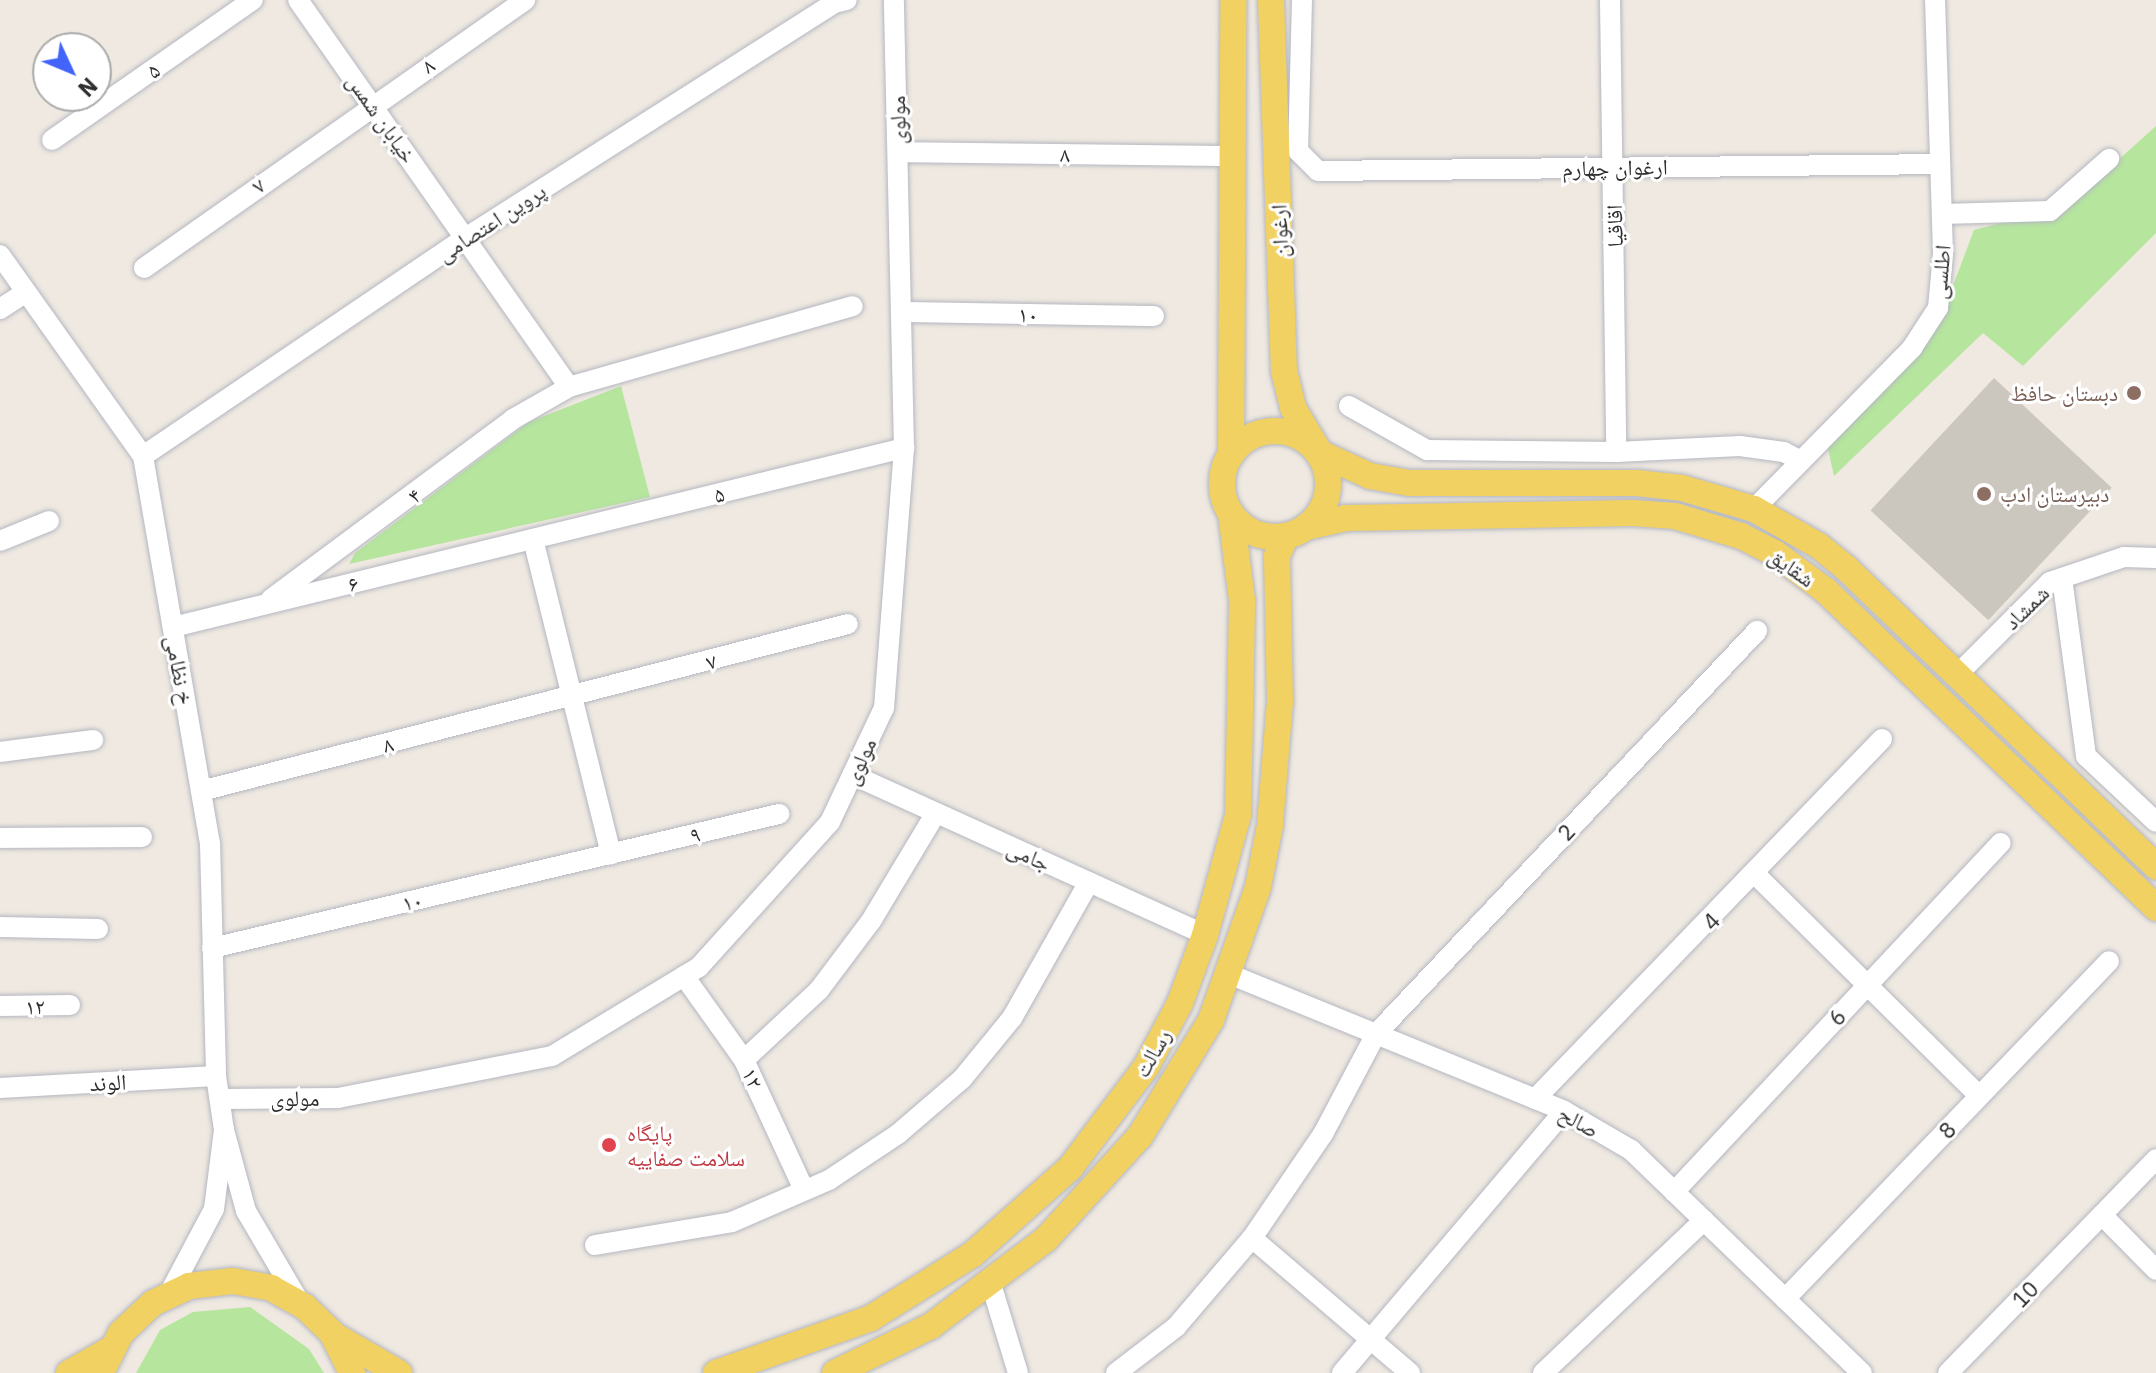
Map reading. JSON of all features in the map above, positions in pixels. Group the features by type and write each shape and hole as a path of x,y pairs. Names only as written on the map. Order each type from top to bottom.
{"main road":[{"name":"ارغوان","path":"1231,455 1233,0"},
{"name":"ارغوان","path":"1271,0 1284,371 1293,408 1320,453"},
{"path":"1265,431 1304,439 1320,453 1328,492 1296,532 1247,529 1231,514 1223,493 1231,455 1246,440 1265,431"},
{"name":"شقایق","path":"1320,453 1370,476 1409,483 1637,483 1682,488 1754,509 1819,546 2156,866"},
{"name":"شقایق","path":"1296,532 1327,520 1472,513 1633,513 1709,524 1800,570 2156,908"},
{"name":"رسالت","path":"716,1373 825,1338 871,1318 973,1254 1070,1168 1146,1067 1180,1003 1205,935 1234,830 1239,790 1242,600 1231,514"},
{"name":"رسالت","path":"835,1373 931,1326 991,1284 1046,1239 1140,1136 1192,1055 1229,974 1258,887 1272,811 1280,701 1277,556 1296,532"},
{"path":"1936,696 1957,675"},
{"path":"973,1254 991,1284"},
{"path":"69,1373 106,1361 132,1321 169,1294 205,1282 233,1281 266,1287 300,1303 360,1355 399,1373"},
{"path":"332,1333 352,1373"}],"street":[{"name":"۵","path":"52,140 253,0"},
{"name":"خیابان شمس","path":"298,0 467,237 569,387"},
{"name":"۸","path":"372,103 525,0"},
{"name":"پروین اعتصامی","path":"143,456 467,237 834,3 847,0"},
{"name":"مولوی","path":"223,1099 338,1098 552,1056 699,967 830,822 884,708 904,448 894,0"},
{"name":"ارغوان چهارم","path":"1302,0 1298,151 1318,171 1940,164"},
{"name":"اقاقیا","path":"1610,0 1616,452"},
{"name":"اطلسی","path":"1754,509 1912,348 1938,308 1942,214 1937,4"},
{"name":"۷","path":"144,268 372,103"},
{"name":"۸","path":"898,152 1233,156"},
{"path":"1942,214 2050,211 2109,159"},
{"name":"خ نظامی","path":"0,255 23,294 143,456 210,843 216,1076 223,1099 224,1130"},
{"path":"0,309 23,294"},
{"name":"۴","path":"261,606 513,419 569,387 853,306"},
{"name":"۱۰","path":"901,312 1154,316"},
{"path":"1349,406 1427,450 1616,452 1740,446 1784,452 1801,461"},
{"name":"۵","path":"533,539 904,448"},
{"path":"0,541 49,521"},
{"path":"533,539 575,698 611,854"},
{"name":"۶","path":"173,627 533,539"},
{"name":"شمشاد","path":"1957,675 2050,582 2124,557 2154,555"},
{"path":"2062,578 2086,756 2156,822"},
{"name":"۷","path":"575,698 848,624"},
{"name":"2","path":"1116,1373 1176,1327 1252,1238 1323,1134 1376,1034 1757,631"},
{"name":"۸","path":"201,791 575,698"},
{"name":"4","path":"1535,1099 1756,875 1882,739"},
{"path":"0,752 93,740"},
{"name":"جامی","path":"853,775 1205,935"},
{"path":"744,1060 819,990 871,921 936,813"},
{"name":"۹","path":"611,854 779,814"},
{"path":"0,838 142,837"},
{"name":"6","path":"1674,1192 2001,843"},
{"name":"۱۰","path":"212,948 611,854"},
{"path":"1756,875 1979,1096"},
{"path":"595,1245 732,1222 829,1180 898,1134 962,1079 1012,1018 1089,882"},
{"path":"0,927 98,929"},
{"name":"8","path":"1785,1299 2109,961"},
{"name":"صالح","path":"1229,974 1564,1111 1631,1150 1862,1373"},
{"name":"۱۲","path":"684,976 744,1060 804,1190"},
{"name":"۱۲","path":"0,1006 70,1005"},
{"name":"الوند","path":"0,1088 216,1076"},
{"path":"1342,1373 1373,1341 1564,1111"},
{"path":"169,1294 214,1209 224,1130"},
{"path":"224,1130 246,1211 300,1303"},
{"name":"10","path":"1948,1373 2156,1159"},
{"path":"2102,1215 2156,1270"},
{"path":"1543,1373 1704,1220"},
{"path":"1252,1238 1410,1373"},
{"path":"991,1284 1018,1373"}],"green space":[{"path":"2156,126 2156,233 2023,366 1983,333 1834,476 1826,440 1942,315 1974,230 2067,206"},
{"path":"621,386 650,497 349,564 355,553 529,422"},
{"path":"250,1307 309,1349 324,1373 136,1373 160,1330 193,1312"}],"building":[{"path":"1994,378 2112,488 1988,620 1871,510"}],"place":[{"name":"دبستان حافظ","path":"2134,393"},
{"name":"دبیرستان ادب","path":"1984,494"},
{"name":"پایگاه سلامت صفاییه","path":"609,1145"}]}
